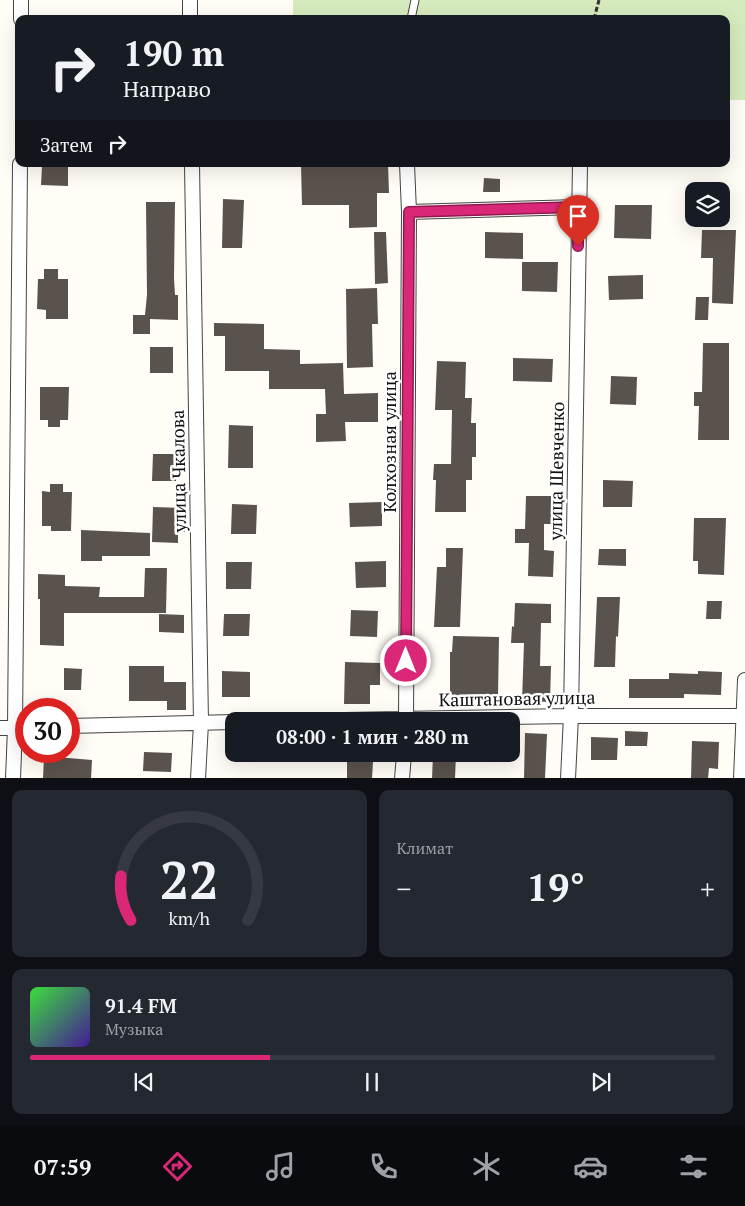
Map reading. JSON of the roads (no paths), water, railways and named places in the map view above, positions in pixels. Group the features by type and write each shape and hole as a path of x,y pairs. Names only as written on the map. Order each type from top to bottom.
{"street":[{"path":"21,0 21,15"},
{"path":"190,0 190,15"},
{"path":"20,167 21,698"},
{"name":"улица Чкалова","path":"192,167 201,723 198,778"},
{"name":"Колхозная улица","path":"406,712 409,212 407,167"},
{"name":"улица Шевченко","path":"568,778 571,716 580,167"},
{"path":"409,212 578,207"},
{"path":"741,778 745,680"},
{"name":"Каштановая улица","path":"520,717 744,716"},
{"path":"80,726 225,722"},
{"path":"0,728 15,728"},
{"path":"402,778 403,762"},
{"path":"13,778 15,763"}],"lane":[{"path":"412,15 415,0"}]}
